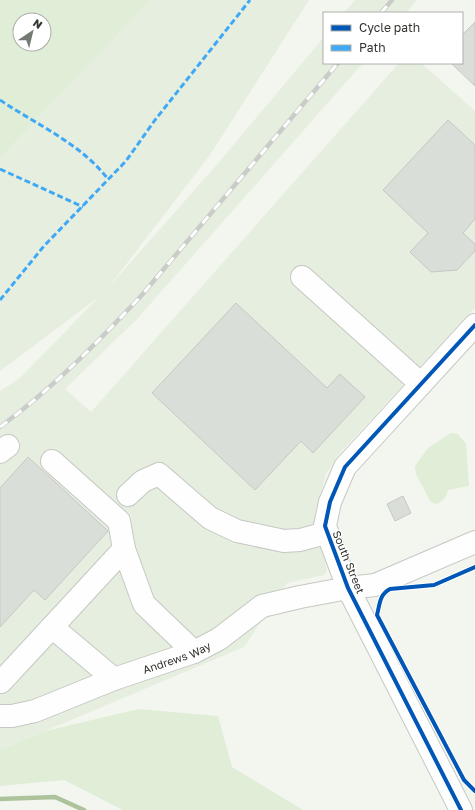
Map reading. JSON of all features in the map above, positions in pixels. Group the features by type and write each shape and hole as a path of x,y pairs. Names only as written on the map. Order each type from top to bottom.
{"street":[{"path":"302,277 421,384"},
{"name":"South Street","path":"461,810 348,588 326,533 326,520 330,502 345,467 475,325"},
{"path":"52,461 119,521 124,549 144,604 194,652"},
{"path":"128,495 143,481 159,474 210,518 237,531 284,541 300,540 326,533"},
{"name":"Andrews Way","path":"0,716 12,716 35,711 114,679 194,652 219,639 262,606 348,588 375,585 475,542"},
{"path":"1,682 124,549"},
{"path":"52,627 114,679"}],"shaded area":[{"path":"0,0 309,0 210,155 108,288 220,161 323,38 323,64 362,64 137,319 65,389 91,412 398,64 422,64 475,111 475,308 340,453 326,474 315,512 327,571 324,575 287,583 244,647 0,750 0,391 20,378 99,297 0,371"},
{"path":"355,0 417,0 407,12 345,12"}],"green space":[{"path":"0,0 150,0 0,157"},
{"path":"451,433 458,434 466,444 469,486 448,490 444,499 435,504 430,501 416,474 415,466 428,448"},
{"path":"139,709 218,716 232,767 303,810 123,810 64,780 0,786 0,750 45,731"}],"building":[{"path":"475,22 475,86 452,64 463,64 463,34"},
{"path":"448,120 475,145 475,219 463,233 475,244 475,251 457,270 431,272 410,252 428,233 383,190"},
{"path":"236,303 327,388 340,374 365,397 313,453 301,441 255,490 152,393"},
{"path":"28,457 108,531 45,600 34,590 0,627 0,488"},
{"path":"403,496 411,513 395,521 387,504"}],"waterway":[{"path":"0,799 55,797 84,810"}],"railway":[{"path":"382,12 392,0"},
{"path":"0,427 38,397 74,365 141,296 337,64"}],"marked path":[{"path":"0,300 44,246 126,161 155,120 250,0"},
{"path":"0,100 57,135 85,155 108,179"},
{"path":"0,169 83,207"}],"cycle path":[{"path":"461,810 348,588 325,526 330,502 345,467 475,325"},
{"path":"475,567 434,585 390,589 386,591 382,597 377,615 464,780 475,791"}]}
